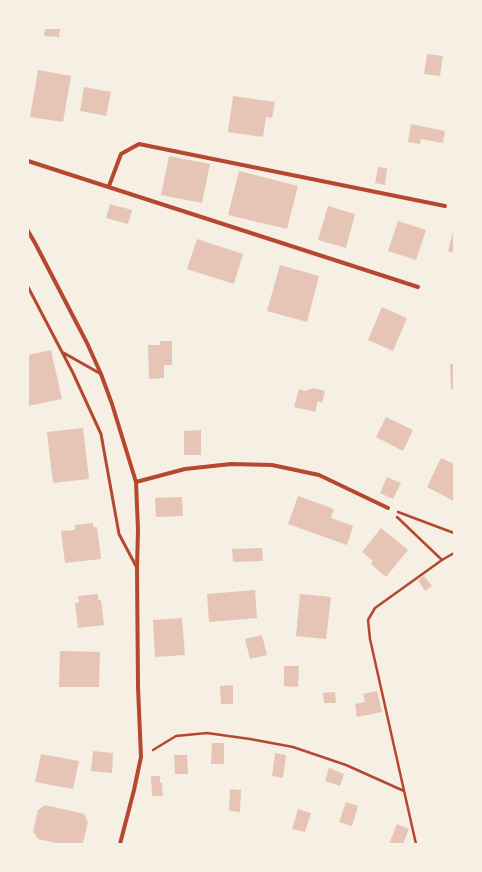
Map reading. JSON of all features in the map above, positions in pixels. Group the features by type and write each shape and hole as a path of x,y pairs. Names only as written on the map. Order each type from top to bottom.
{"street":[{"path":"109,186 121,154 139,144 445,206"},
{"path":"28,161 418,287"},
{"path":"28,231 36,243 87,343 101,374 112,404 136,482 138,530 138,687 141,758 120,844"},
{"path":"136,482 185,469 231,464 272,465 319,475 388,508"}],"lane":[{"path":"28,287 73,373 100,434 119,534 137,568"},
{"path":"62,352 101,374"}],"path":[{"path":"388,508 454,533"},
{"path":"388,508 442,560"},
{"path":"416,844 370,639 368,620 375,608 454,553"},
{"path":"141,758 176,736 207,733 293,747 346,765 405,791"}],"building":[{"path":"45,28 60,28 59,37 44,36"},
{"path":"427,54 443,56 440,76 424,74"},
{"path":"38,70 71,76 63,122 30,117"},
{"path":"84,87 111,92 106,116 80,111"},
{"path":"233,96 275,102 272,118 266,117 263,137 228,132"},
{"path":"411,124 445,131 443,143 421,139 420,144 408,142"},
{"path":"169,156 210,164 202,203 161,195"},
{"path":"378,167 387,168 385,185 375,183"},
{"path":"239,171 298,186 287,229 228,215"},
{"path":"110,204 132,210 128,224 106,218"},
{"path":"328,206 355,214 346,248 318,240"},
{"path":"398,221 426,230 416,260 388,251"},
{"path":"454,231 454,253 448,251"},
{"path":"197,239 243,254 234,284 187,269"},
{"path":"280,265 319,276 307,322 267,311"},
{"path":"382,307 407,318 393,351 368,340"},
{"path":"160,341 172,341 172,365 164,365 164,378 149,379 148,345 160,345"},
{"path":"51,350 62,399 28,406 28,355"},
{"path":"450,364 454,364 454,389 451,389"},
{"path":"314,388 325,391 322,403 318,401 315,412 294,407 299,389 305,391"},
{"path":"386,417 413,430 403,451 376,437"},
{"path":"83,428 89,479 53,483 47,432"},
{"path":"201,430 201,455 184,455 184,431"},
{"path":"441,458 454,464 454,501 427,487"},
{"path":"387,477 401,483 393,499 380,493"},
{"path":"298,496 334,509 331,518 353,526 347,545 288,524"},
{"path":"182,497 183,516 156,517 155,498"},
{"path":"93,523 93,527 97,527 101,559 65,563 61,531 75,530 75,525"},
{"path":"381,528 408,550 386,577 371,564 373,561 362,552"},
{"path":"262,548 263,561 233,562 232,549"},
{"path":"424,576 432,586 425,591 418,580"},
{"path":"255,590 257,618 209,622 207,594"},
{"path":"98,594 98,600 101,600 104,625 78,628 75,603 79,602 78,596"},
{"path":"300,594 331,597 326,639 296,636"},
{"path":"182,618 185,655 155,657 153,620"},
{"path":"262,635 267,655 250,659 245,639"},
{"path":"60,651 100,652 99,687 59,687"},
{"path":"284,666 299,666 298,687 284,686"},
{"path":"233,685 233,704 221,704 220,686"},
{"path":"377,691 382,712 357,717 355,704 365,702 363,694"},
{"path":"335,692 336,703 324,703 323,693"},
{"path":"212,743 224,743 224,764 211,764"},
{"path":"93,751 113,753 112,773 91,771"},
{"path":"275,753 286,755 283,778 272,776"},
{"path":"41,754 79,761 73,789 35,782"},
{"path":"174,755 187,755 188,774 175,774"},
{"path":"329,768 344,774 340,786 325,781"},
{"path":"151,776 160,776 163,796 152,796"},
{"path":"230,789 241,790 240,812 229,811"},
{"path":"346,802 358,806 352,826 339,822"},
{"path":"45,805 84,814 88,822 83,843 60,844 38,839 33,831 38,810"},
{"path":"298,809 311,813 305,832 292,829"},
{"path":"397,824 409,829 403,844 389,844"}]}
